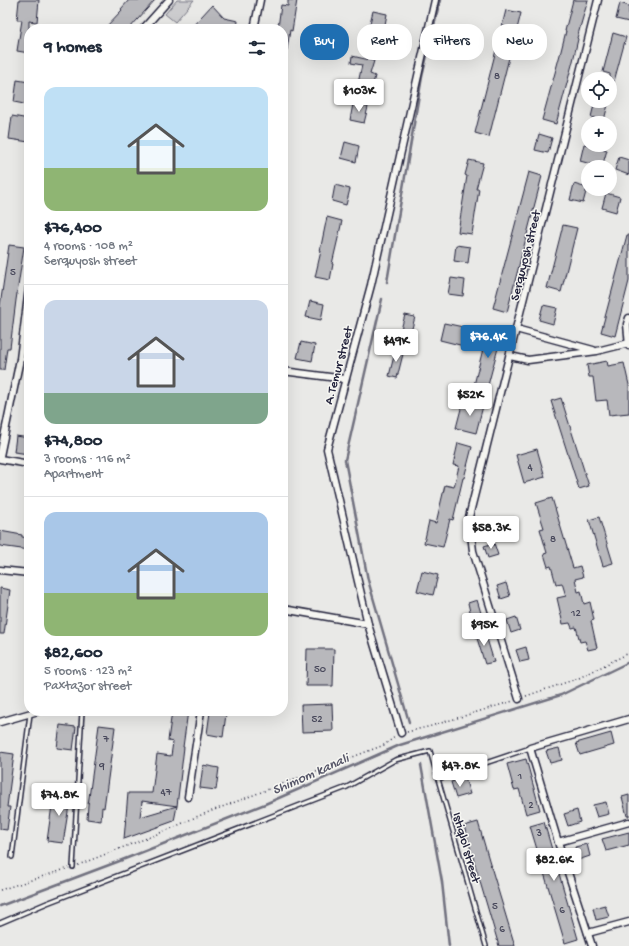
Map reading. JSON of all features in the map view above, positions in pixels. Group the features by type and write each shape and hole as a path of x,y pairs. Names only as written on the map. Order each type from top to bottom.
{"street":[{"path":"147,24 169,0"},
{"path":"255,24 260,0"},
{"name":"A.Temur street","path":"401,733 368,624 326,448 371,285 435,0"},
{"name":"Serquyosh street","path":"519,699 473,551 469,518 598,0"},
{"path":"510,356 528,360 597,351 629,345 629,318"},
{"path":"24,327 20,359 0,458 24,463"},
{"path":"516,329 597,351"},
{"path":"288,372 345,379"},
{"path":"0,570 24,572"},
{"path":"288,610 368,624"},
{"path":"0,722 24,715"},
{"path":"188,797 200,716"},
{"path":"592,946 558,842 530,748 629,719"},
{"path":"558,842 629,822"},
{"path":"588,933 629,922"}],"lane":[{"path":"20,359 24,359"},
{"path":"12,857 30,716"},
{"path":"73,867 82,716"},
{"path":"438,779 530,748"},
{"name":"Istiqlol street","path":"0,923 47,903 347,787 395,760 430,751 486,946"}],"path":[{"path":"0,890 73,867 170,829 196,817 384,745 401,733 431,726 519,699 579,678 629,652"}],"shaded area":[{"path":"177,0 194,0 175,22 165,14"}],"building":[{"path":"19,0 39,0 37,22 29,21 29,24 24,24 24,52 17,51 22,20 17,20"},
{"path":"129,0 155,0 133,24 109,24 122,10 121,9"},
{"path":"288,0 297,0 292,31 290,30 288,43 288,24 279,24 281,5 288,6"},
{"path":"573,0 588,0 556,124 542,120"},
{"path":"620,3 629,6 629,22 616,19"},
{"path":"212,5 224,18 238,21 238,24 195,24"},
{"path":"506,10 521,13 518,24 502,24"},
{"path":"373,11 387,14 385,24 370,24"},
{"path":"613,33 626,37 617,72 603,72"},
{"path":"352,56 357,57 357,60 374,61 370,74 375,76 371,92 357,88 362,65 351,63"},
{"path":"493,60 508,60 489,137 475,133"},
{"path":"17,80 24,81 24,104 14,102"},
{"path":"353,104 368,107 364,123 350,120"},
{"path":"593,108 607,108 605,116 591,116"},
{"path":"12,116 24,118 24,141 9,139"},
{"path":"539,134 552,138 548,153 535,150"},
{"path":"345,142 359,146 356,162 341,158"},
{"path":"582,152 606,152 604,160 580,161"},
{"path":"619,157 629,160 629,175 617,171"},
{"path":"469,160 483,163 476,189 479,189 472,234 458,232 467,176 465,175"},
{"path":"529,172 542,176 507,312 493,308"},
{"path":"574,184 581,186 581,196 585,196 583,203 570,200"},
{"path":"335,185 350,189 346,205 332,201"},
{"path":"605,196 620,197 616,212 602,208"},
{"path":"327,217 342,221 332,264 330,280 315,277"},
{"path":"563,225 577,228 561,292 547,288"},
{"path":"627,235 629,235 629,281 615,336 601,332"},
{"path":"9,245 24,247 10,348 7,348 4,370 0,370 0,306"},
{"path":"456,245 470,247 468,263 454,261"},
{"path":"451,278 465,280 463,296 448,294"},
{"path":"310,301 324,304 321,320 306,317"},
{"path":"543,305 557,308 553,324 539,320"},
{"path":"405,315 415,317 410,336 400,333"},
{"path":"444,323 468,328 464,346 440,340"},
{"path":"488,329 502,333 487,389 474,385"},
{"path":"301,342 315,345 312,361 297,358"},
{"path":"396,348 404,350 397,378 389,376"},
{"path":"607,361 608,366 624,363 629,385 629,413 609,415 607,400 596,401 593,377 589,377 587,365"},
{"path":"561,398 589,486 579,489 551,401"},
{"path":"463,401 483,406 476,433 456,428"},
{"path":"16,436 24,437 24,453 14,452"},
{"path":"458,443 472,447 453,520 450,519 443,547 424,543 429,521 436,523 445,485 454,487 459,466 453,465"},
{"path":"537,449 545,477 524,483 516,455"},
{"path":"552,498 573,568 580,566 583,577 575,579 578,592 581,591 584,604 590,602 594,620 591,621 597,648 588,650 585,641 580,642 576,627 572,628 570,623 563,624 557,598 566,596 562,583 556,584 551,566 548,567 544,554 547,553 540,529 544,528 536,503"},
{"path":"599,517 613,563 603,566 589,520"},
{"path":"0,531 22,535 22,537 24,537 24,549 0,546"},
{"path":"494,543 498,555 488,558 484,546"},
{"path":"422,571 438,575 433,595 417,591"},
{"path":"506,583 510,596 501,599 497,586"},
{"path":"0,588 10,590 4,634 0,634"},
{"path":"477,600 481,613 471,616 468,603"},
{"path":"516,617 520,630 511,633 507,620"},
{"path":"484,629 494,662 485,664 475,632"},
{"path":"526,647 529,660 520,662 516,650"},
{"path":"307,649 334,649 333,686 306,686"},
{"path":"332,704 333,731 302,732 301,705"},
{"path":"171,716 187,716 177,806 174,821 124,839 128,793 152,793 157,754 171,756 173,742 168,741","holes":["142,801 177,806 140,817"]},
{"path":"209,716 226,716 223,737 207,734"},
{"path":"60,725 76,727 73,750 57,748"},
{"path":"99,725 115,727 101,821 87,819"},
{"path":"611,733 614,745 580,755 576,743"},
{"path":"559,748 562,760 550,763 546,751"},
{"path":"0,752 14,754 7,807 10,807 7,830 0,829"},
{"path":"526,759 540,810 526,814 519,789 514,790 507,764"},
{"path":"203,765 219,768 216,790 200,788"},
{"path":"465,778 470,794 456,798 451,782"},
{"path":"54,791 71,793 63,843 47,841"},
{"path":"629,795 629,816 627,816 622,797"},
{"path":"606,802 609,814 597,817 593,805"},
{"path":"577,810 580,822 568,826 564,814"},
{"path":"478,822 515,946 499,946 464,826"},
{"path":"544,822 578,939 565,943 530,826"},
{"path":"629,832 629,845 606,851 602,839"},
{"path":"587,844 590,856 578,860 575,847"},
{"path":"605,905 609,917 596,920 593,908"}],"waterway":[{"path":"387,282 422,77 440,0"},
{"path":"382,299 345,460 368,580 409,722"},
{"name":"Shimom kanali","path":"0,906 265,804 400,745 561,695 629,662"},
{"path":"421,765 442,882 449,946"}]}
